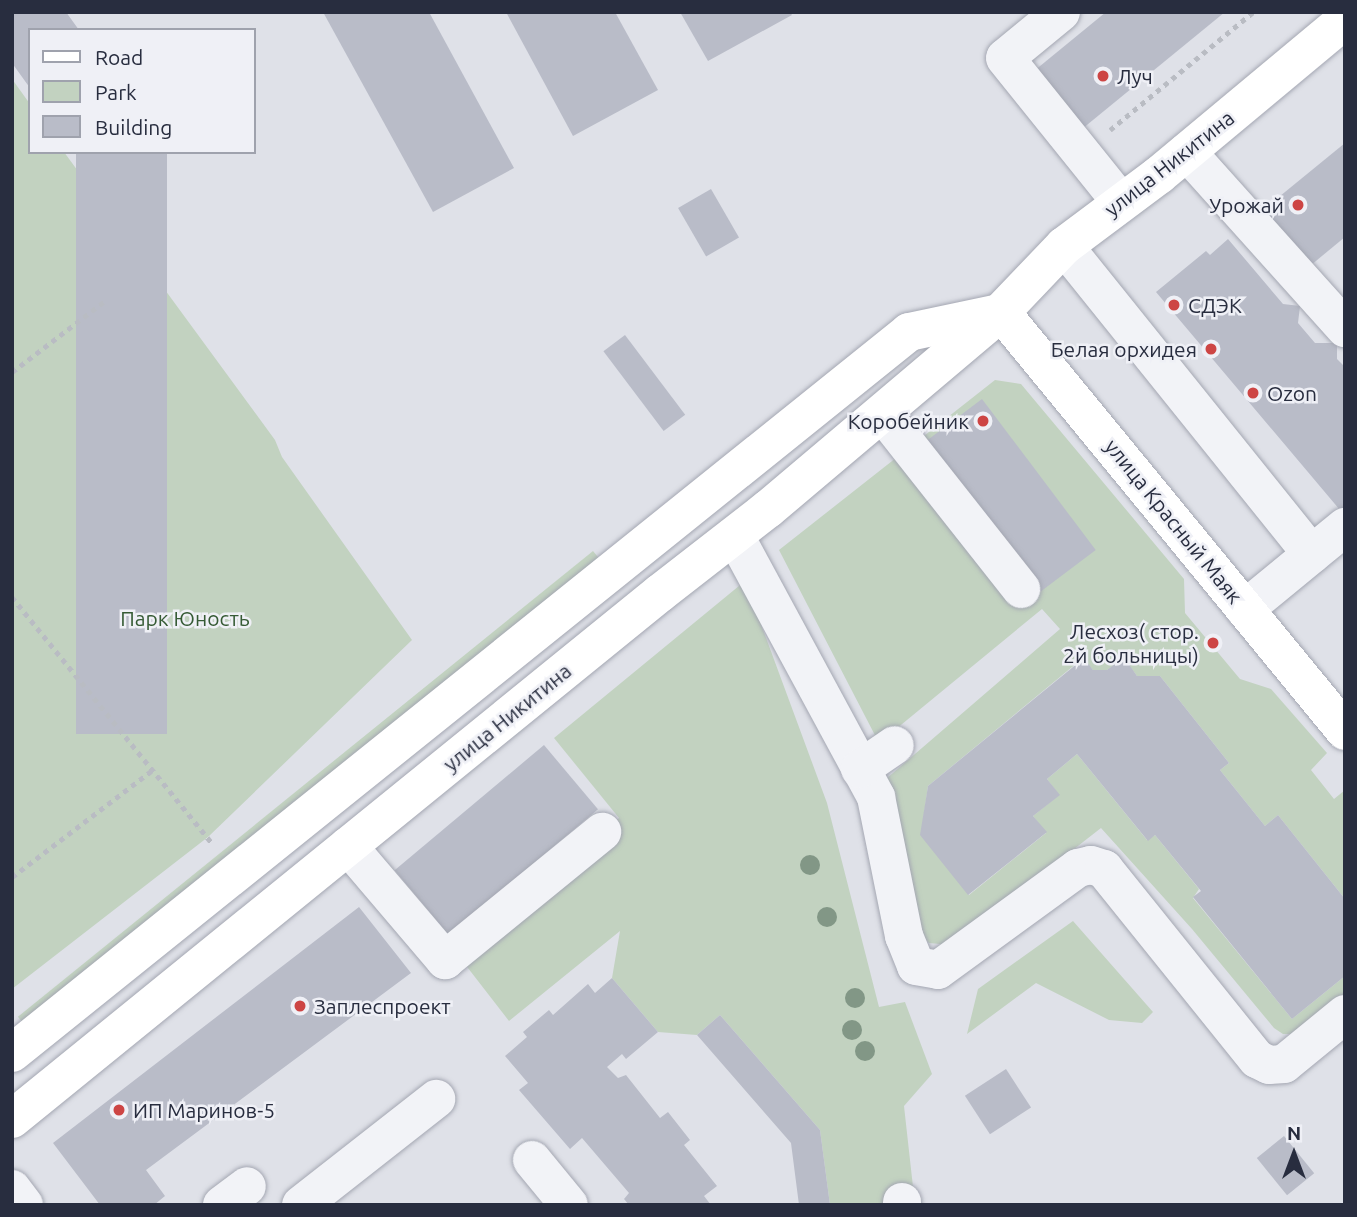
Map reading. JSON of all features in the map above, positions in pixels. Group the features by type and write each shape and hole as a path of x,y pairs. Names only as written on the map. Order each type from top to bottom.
{"main road":[{"name":"улица Никитина","path":"12,1119 883,414 1001,313 1064,246 1119,201 1187,152 1345,20"},
{"name":"улица Красный Маяк","path":"1001,313 1345,731"},
{"path":"12,1053 909,332 1001,313"}],"street":[{"path":"1060,12 1005,58 1119,201"},
{"path":"1187,152 1341,317"},
{"path":"1064,246 1312,554"},
{"path":"883,414 1021,589"},
{"path":"1245,609 1345,527"},
{"path":"735,536 876,797 904,936 916,966 938,970 1078,868 1091,865 1104,869 1257,1059 1269,1065 1284,1064 1345,1014"},
{"path":"860,769 895,745"},
{"path":"348,846 445,960 602,832"},
{"path":"301,1205 436,1099"},
{"path":"532,1160 569,1205"},
{"path":"12,1189 24,1205"}],"path":[{"path":"1082,152 1252,12"},
{"path":"12,372 105,301"},
{"path":"12,597 212,843"},
{"path":"12,877 151,771"}],"green space":[{"name":"Парк Юность","path":"12,79 28,101 28,154 65,154 275,440 282,457 412,640 208,837 12,989"},
{"path":"995,380 1021,384 1184,579 1185,613 1240,679 1271,689 1327,753 1311,770 1334,799 1345,790 1345,899 1278,815 1265,826 1220,770 1229,763 1160,676 1137,676 1124,658 1107,670 1093,670 1083,658 928,786 921,835 969,895 1046,833 1033,816 1059,795 1047,779 1077,754 1147,840 1155,835 1199,889 1193,898 1292,1019 1345,976 1345,995 1294,1034 1283,1034 1274,1028 1192,929 1101,828 951,945 929,943 916,930 879,785 1060,629 1042,609 879,743 779,550"},
{"path":"593,551 605,566 30,1031 18,1017"},
{"path":"745,581 827,803 879,1007 905,1002 932,1074 904,1106 915,1205 830,1205 820,1130 720,1015 697,1035 658,1032 612,978 620,931 509,1021 454,950 619,818 554,738"},
{"path":"1073,921 1153,1012 1142,1023 1109,1020 1036,983 967,1034 978,989"}],"building":[{"path":"12,12 66,12 78,28 28,28 28,85 12,63"},
{"path":"323,12 429,12 514,168 433,212"},
{"path":"506,12 615,12 658,90 573,136"},
{"path":"680,12 790,12 792,15 708,61"},
{"path":"1106,12 1225,12 1082,129 1034,71"},
{"path":"1345,143 1345,237 1305,270 1258,214"},
{"path":"76,154 167,154 167,734 76,734"},
{"path":"711,189 739,237 706,256 678,208"},
{"path":"1228,239 1283,304 1300,306 1298,323 1315,343 1337,343 1337,359 1345,367 1345,516 1156,292 1206,251 1210,255"},
{"path":"625,335 685,415 664,431 603,351"},
{"path":"982,399 1096,550 1039,593 925,442"},
{"path":"1124,657 1137,676 1160,676 1229,763 1220,770 1265,826 1278,815 1345,899 1345,976 1292,1019 1193,897 1201,891 1155,835 1148,841 1077,754 1047,779 1060,795 1033,816 1047,832 968,895 920,835 928,786 1084,658 1093,670 1107,670"},
{"path":"544,745 598,809 449,935 395,870"},
{"path":"359,907 411,973 146,1170 165,1196 154,1205 100,1205 53,1143"},
{"path":"612,978 658,1032 626,1059 622,1054 607,1067 618,1078 626,1075 660,1118 668,1112 690,1140 684,1145 717,1186 704,1196 711,1205 629,1205 624,1199 629,1193 582,1138 570,1149 519,1090 528,1083 505,1056 527,1037 523,1032 549,1010 553,1015 588,984 595,993"},
{"path":"720,1015 820,1130 830,1205 799,1205 791,1143 697,1035"},
{"path":"1006,1069 1031,1108 990,1134 965,1096"},
{"path":"1284,1136 1314,1173 1287,1195 1257,1158"}],"place":[{"name":"Луч","path":"1103,76"},
{"name":"Урожай","path":"1298,205"},
{"name":"СДЭК","path":"1174,305"},
{"name":"Белая орхидея","path":"1211,349"},
{"name":"Ozon","path":"1253,393"},
{"name":"Коробейник","path":"983,421"},
{"name":"Лесхоз( стор. 2й больницы)","path":"1213,643"},
{"name":"Заплеспроект","path":"300,1006"},
{"name":"ИП Маринов-5","path":"119,1110"}]}
